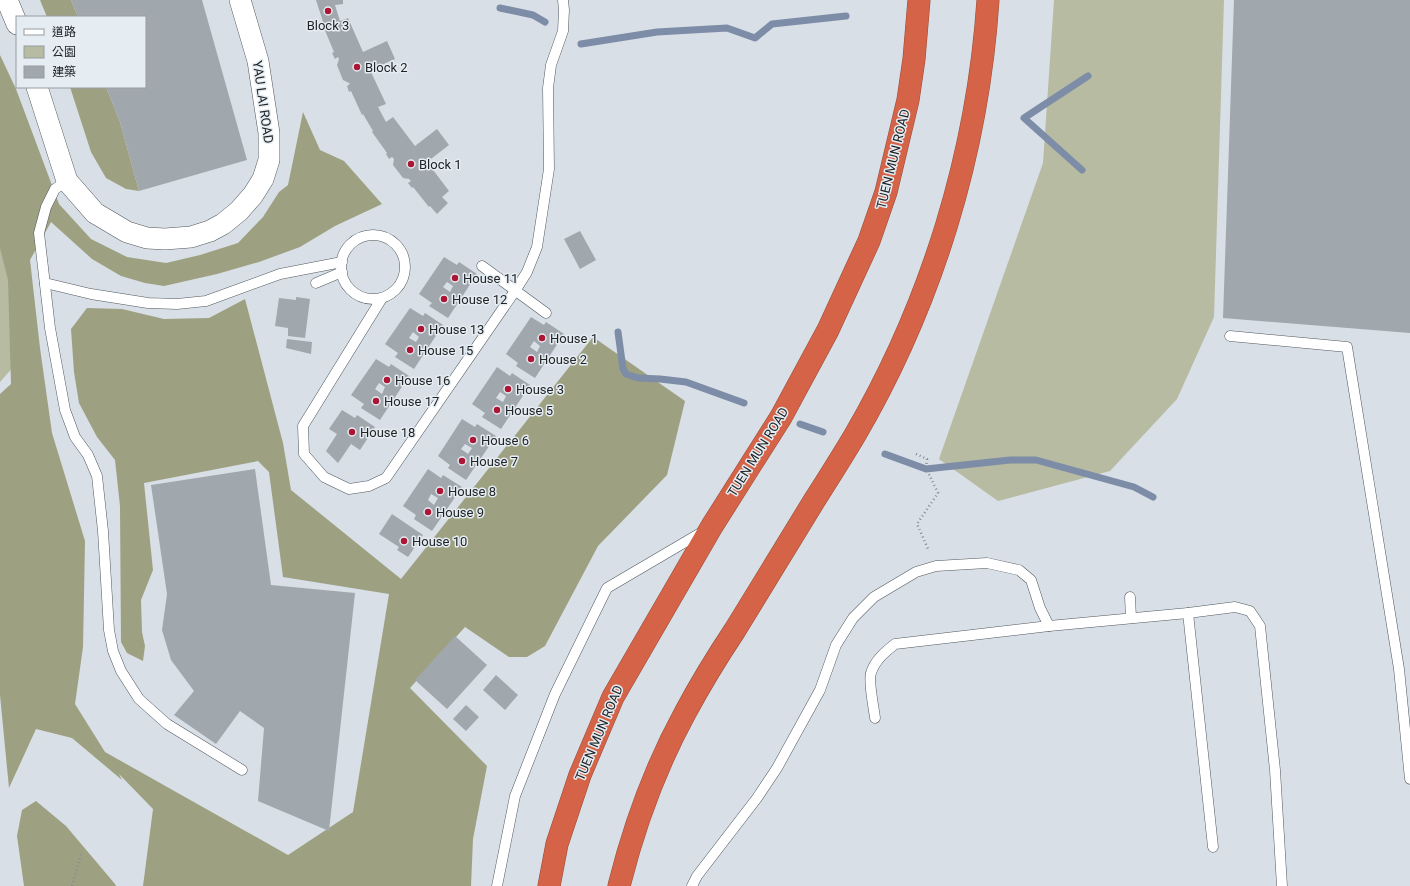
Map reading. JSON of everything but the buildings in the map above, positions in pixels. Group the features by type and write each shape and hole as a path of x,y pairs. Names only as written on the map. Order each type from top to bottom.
{"highway":[{"name":"TUEN MUN ROAD","path":"549,886 557,844 580,775 613,696 712,526 781,417 828,330 870,241 886,192 908,100 914,59 919,0"},
{"path":"619,886 628,848 645,801 684,714 855,435 887,375 919,303 945,228 964,160 980,75 986,33 988,0"}],"street":[{"path":"7,0 16,22"},
{"name":"YAU LAI ROAD","path":"37,88 67,181 95,213 127,232 147,238 165,240 191,237 210,231 223,224 240,211 254,195 263,179 269,160 270,133 258,61 240,0"}],"lane":[{"path":"382,298 303,426 304,454 324,477 349,489 369,486 386,478 527,272 537,247 549,169 548,88 551,65 563,31 563,0"},
{"path":"67,181 55,189 46,207 39,233 50,328 58,379 74,437 88,455 97,476 103,531 110,641 121,671 139,699 167,724 242,770"},
{"path":"371,235 381,236 391,240 398,247 403,256 405,266 404,277 399,286 382,298 366,298 352,291 345,282 342,272 342,262 345,252 352,243 371,235"},
{"path":"45,283 91,294 148,302 177,304 206,301 280,274 342,262"},
{"path":"482,266 546,313"},
{"path":"316,282 342,272"},
{"path":"1230,336 1347,348 1399,669 1410,779"},
{"path":"497,886 515,796 555,694 607,588 712,526"},
{"path":"692,886 697,876 757,798 777,768 820,690 836,646 852,618 874,597 916,572 936,566 987,563 1019,570 1031,580 1040,608 1049,626"},
{"path":"1130,597 1131,618"},
{"path":"875,718 870,674 878,660 895,644 1049,626 1235,607 1250,611 1260,626 1275,770 1282,886"},
{"path":"1188,613 1213,847"}],"path":[{"path":"916,454 927,458 926,468 938,493 917,524 930,553"},
{"path":"72,886 81,854"}],"green space":[{"path":"40,0 71,0 78,16 47,16"},
{"path":"1054,0 1224,0 1214,317 1177,399 1110,471 998,501 939,459 1043,163"},
{"path":"0,55 16,89 59,204 91,239 127,257 166,263 200,255 238,243 263,217 279,192 288,185 303,112 320,150 344,161 382,204 335,226 300,247 259,262 217,274 164,286 145,283 121,276 92,259 51,222 30,260 52,433 85,541 83,647 75,704 105,752 288,855 353,812 389,594 283,577 269,472 258,461 144,483 153,570 141,600 142,632 145,646 143,661 127,653 121,642 120,506 115,460 97,437 79,403 74,372 71,329 87,308 122,309 164,319 209,318 245,299 283,443 291,490 401,579 593,337 685,401 667,475 598,546 545,646 527,657 509,657 465,627 410,688 487,766 473,839 471,886 143,886 153,809 119,774 122,780 72,738 36,729 9,788 0,695 0,394 11,384 8,280 0,248"},
{"path":"70,88 106,88 120,122 139,191 126,189 106,178 91,152"},
{"path":"0,149 22,357 0,382"},
{"path":"36,801 66,826 116,886 24,886 17,836 22,810"}],"waterway":[{"path":"500,8 533,15 545,22"},
{"path":"581,44 657,32 727,28 755,38 772,24 846,16"},
{"path":"1082,170 1024,118 1088,76"},
{"path":"618,332 623,369 626,374 638,378 686,382 744,403"},
{"path":"800,424 823,432"},
{"path":"885,454 926,469 1010,460 1036,460 1134,487 1153,497"}],"place":[{"name":"Block 3","path":"328,11"},
{"name":"Block 2","path":"357,67"},
{"name":"Block 1","path":"411,164"},
{"name":"House 11","path":"455,278"},
{"name":"House 12","path":"444,299"},
{"name":"House 13","path":"421,329"},
{"name":"House 1","path":"542,338"},
{"name":"House 15","path":"410,350"},
{"name":"House 2","path":"531,359"},
{"name":"House 16","path":"387,380"},
{"name":"House 3","path":"508,389"},
{"name":"House 17","path":"376,401"},
{"name":"House 5","path":"497,410"},
{"name":"House 18","path":"352,432"},
{"name":"House 6","path":"473,440"},
{"name":"House 7","path":"462,461"},
{"name":"House 8","path":"440,491"},
{"name":"House 9","path":"428,512"},
{"name":"House 10","path":"404,541"}]}
